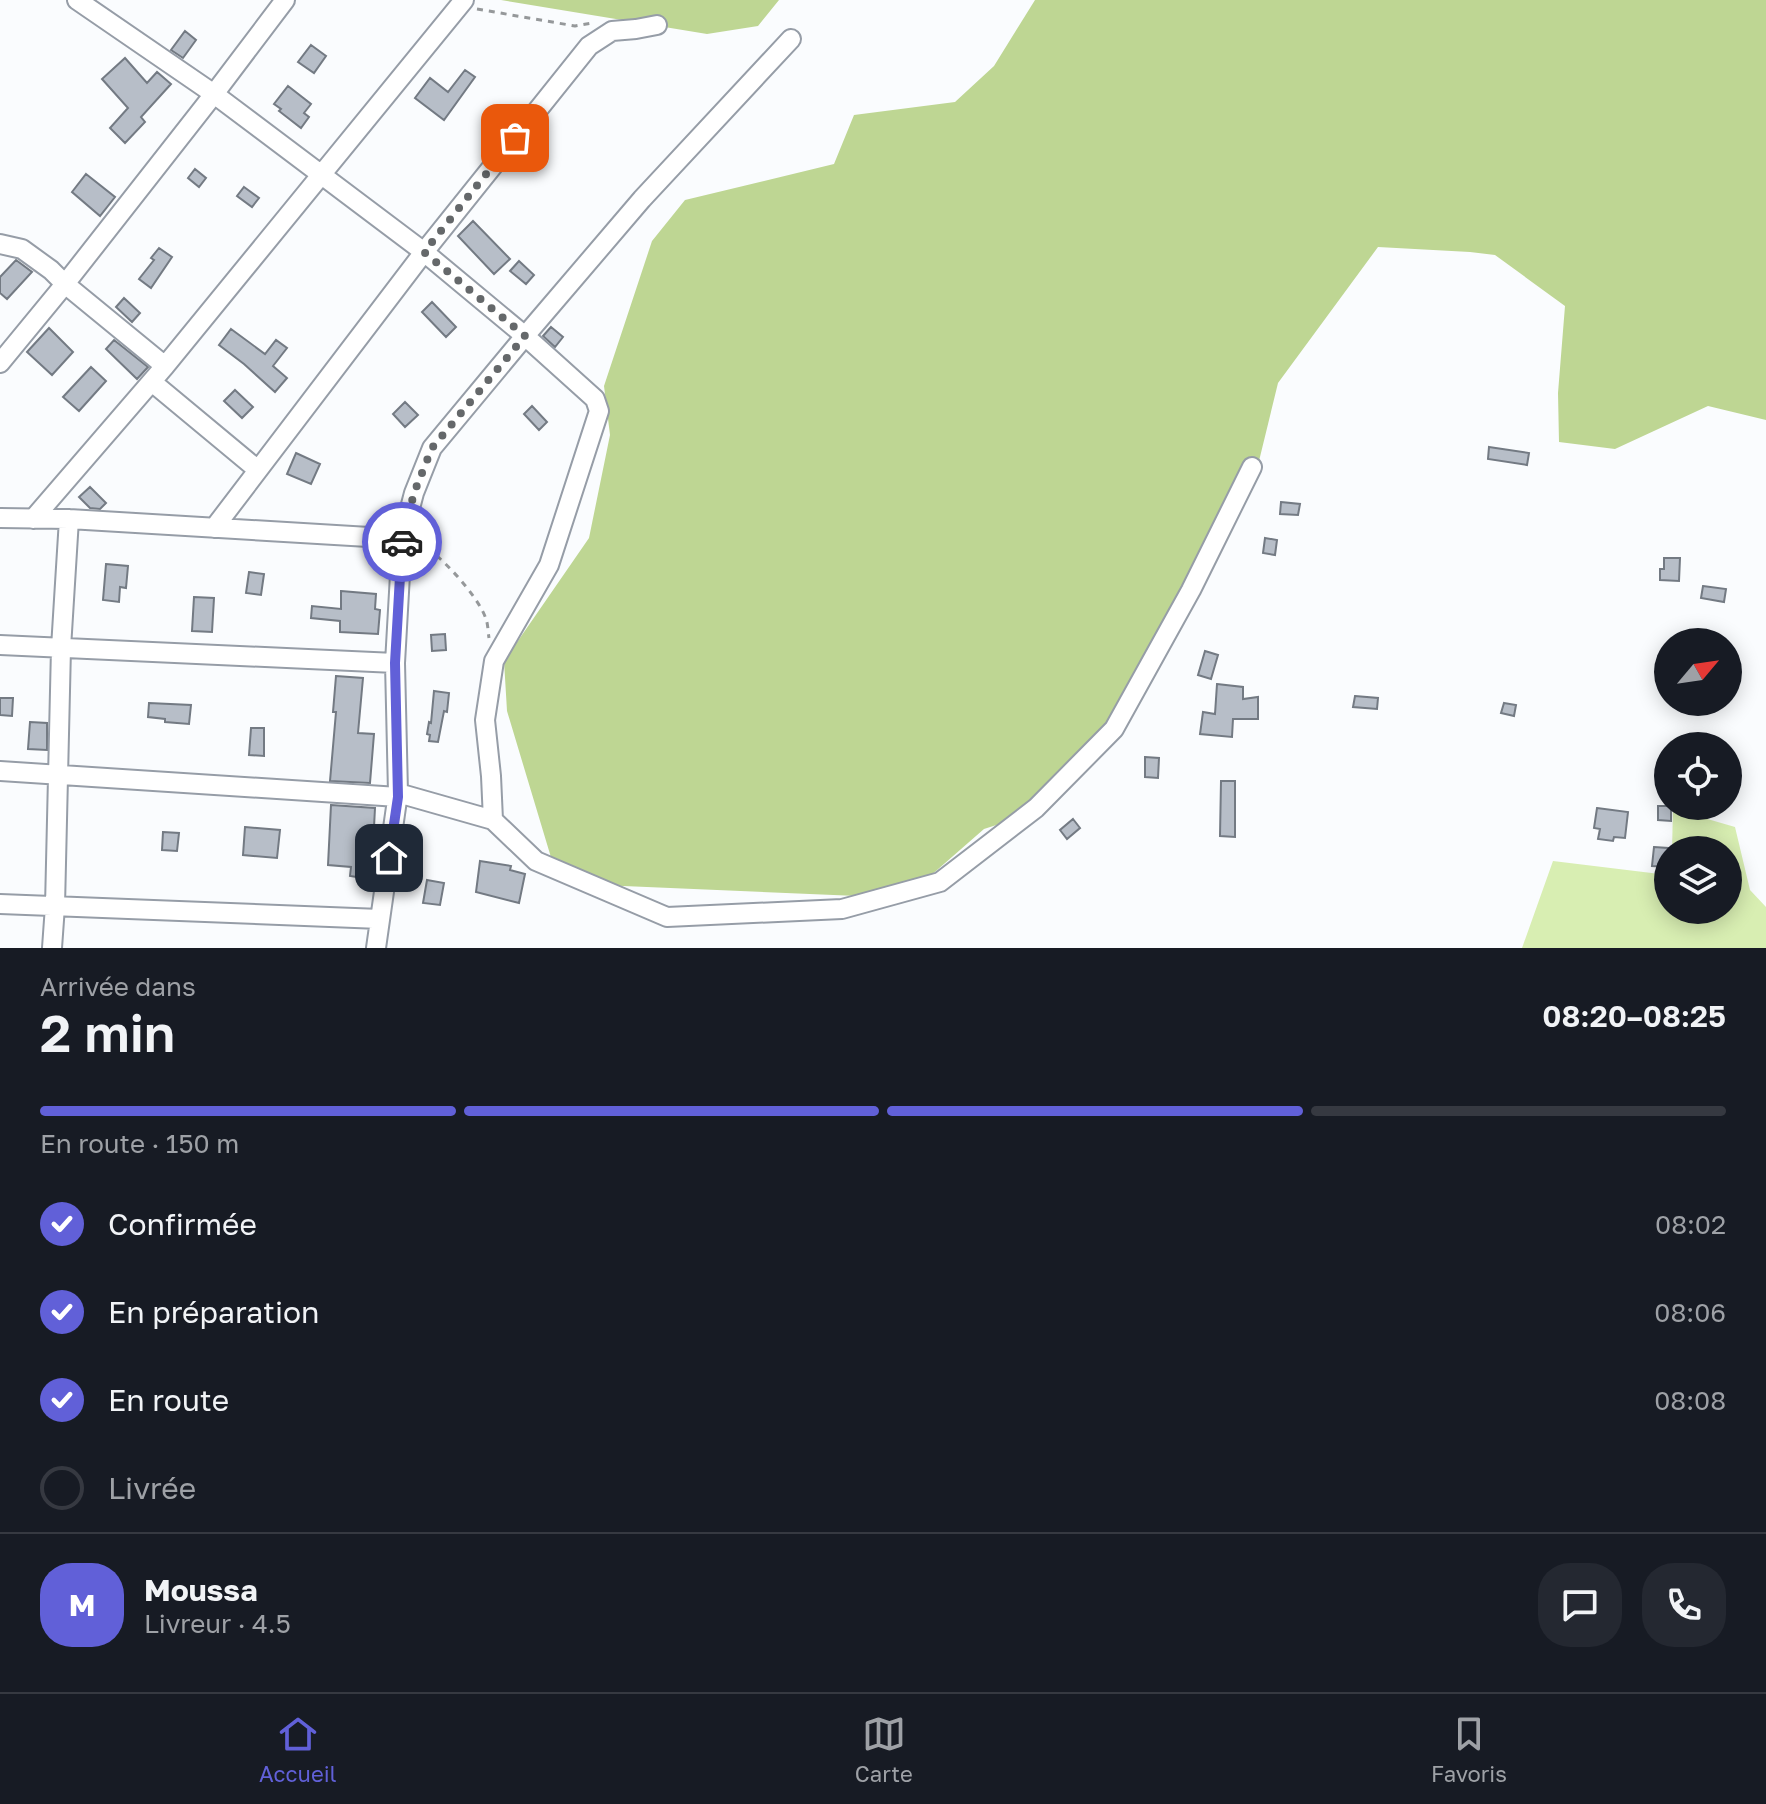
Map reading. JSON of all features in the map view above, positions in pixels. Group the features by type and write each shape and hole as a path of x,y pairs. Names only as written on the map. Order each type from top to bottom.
{"street":[{"path":"77,0 214,94 424,252 595,399 599,411 549,565 494,661 485,720 493,820"},
{"path":"0,363 285,0"},
{"path":"33,519 469,4"},
{"path":"214,528 424,252 589,46 612,31 657,25"},
{"path":"376,948 398,795 395,663 402,539 414,493 432,448 642,199 791,39"},
{"path":"0,244 22,249 51,270 165,366"},
{"path":"152,382 258,470"},
{"path":"0,771 398,795 493,820 536,861 667,917 842,909 940,882 1036,808 1114,729 1191,590 1252,467"},
{"path":"0,518 69,519 402,539"},
{"path":"52,948 61,648 69,519"},
{"path":"0,645 395,663"},
{"path":"0,904 380,919"}],"path":[{"path":"469,4 575,26 597,22"},
{"path":"402,539 418,541 431,549 467,588 487,619 494,661"}],"green space":[{"path":"501,0 779,0 758,26 707,34"},
{"path":"1035,0 1766,0 1766,420 1708,406 1615,449 1559,442 1558,393 1565,306 1495,255 1378,247 1278,383 1259,461 1135,706 1021,817 984,829 905,898 600,885 553,864 507,711 504,661 589,538 610,435 604,386 652,241 685,200 834,164 854,115 955,102 994,66"},
{"path":"1673,820 1711,820 1735,827 1737,836 1672,836"},
{"path":"1742,856 1750,890 1766,907 1766,948 1522,948 1553,861 1654,873 1654,924 1742,924"}],"building":[{"path":"185,31 196,40 183,58 171,50"},
{"path":"311,45 326,56 314,73 298,62"},
{"path":"125,58 147,83 157,72 171,84 141,117 145,122 125,143 110,128 128,108 102,79"},
{"path":"465,70 475,77 444,120 415,98 430,78 448,92"},
{"path":"288,86 311,104 304,113 309,117 301,128 274,104"},
{"path":"195,169 206,178 199,187 188,178"},
{"path":"86,174 115,197 100,216 72,192"},
{"path":"244,187 259,198 252,207 237,196"},
{"path":"473,221 510,259 494,274 458,236"},
{"path":"159,248 172,257 151,288 139,279"},
{"path":"16,260 32,272 7,299 0,293 0,277"},
{"path":"519,261 534,275 526,284 510,271"},
{"path":"124,298 140,313 132,322 116,307"},
{"path":"432,302 456,327 446,337 422,312"},
{"path":"551,327 563,337 555,347 543,336"},
{"path":"49,328 73,352 52,375 27,352"},
{"path":"231,329 265,354 276,340 287,348 273,366 287,378 275,392 219,345"},
{"path":"114,340 148,367 137,379 106,349"},
{"path":"91,367 106,381 79,411 63,397"},
{"path":"235,390 253,407 242,418 224,401"},
{"path":"405,402 418,415 405,427 393,414"},
{"path":"532,406 547,422 539,430 524,414"},
{"path":"1489,447 1529,453 1527,465 1488,459"},
{"path":"296,453 320,464 311,484 287,474"},
{"path":"90,487 106,503 100,509 90,508 79,497"},
{"path":"1281,502 1300,504 1298,515 1280,514"},
{"path":"1265,538 1277,540 1275,555 1263,553"},
{"path":"1664,558 1680,558 1679,581 1660,580"},
{"path":"106,564 128,566 126,588 120,587 119,602 103,600"},
{"path":"249,572 264,574 261,595 246,593"},
{"path":"1703,586 1726,589 1724,602 1701,598"},
{"path":"341,591 376,594 375,609 380,610 378,634 340,632 340,621 311,618 312,606 341,609"},
{"path":"194,597 214,598 212,632 192,631"},
{"path":"445,634 446,650 432,651 431,635"},
{"path":"1205,651 1218,655 1211,679 1198,675"},
{"path":"336,676 363,678 358,733 374,734 370,783 330,781"},
{"path":"1217,684 1243,687 1243,699 1258,697 1258,719 1233,719 1232,737 1200,734 1203,712 1215,714"},
{"path":"434,691 449,693 438,742 429,741 430,735 427,734"},
{"path":"1355,696 1378,698 1377,709 1353,707"},
{"path":"0,698 13,698 12,716 0,715"},
{"path":"149,703 191,705 189,724 148,717"},
{"path":"1504,703 1516,705 1514,716 1501,713"},
{"path":"30,722 47,723 47,750 28,749"},
{"path":"251,728 264,728 264,756 249,755"},
{"path":"1145,757 1159,758 1158,778 1145,777"},
{"path":"1221,781 1235,781 1235,837 1220,836"},
{"path":"331,805 375,808 374,827 367,826 363,878 350,876 351,867 328,865"},
{"path":"1597,808 1628,812 1625,838 1614,837 1613,841 1598,839 1600,829 1594,828"},
{"path":"1073,819 1080,828 1067,839 1060,830"},
{"path":"245,827 280,830 277,858 243,855"},
{"path":"163,832 179,833 177,851 162,850"},
{"path":"480,861 511,866 510,870 525,874 519,903 476,892"},
{"path":"427,880 444,883 440,905 423,903"}],"way so far":[{"path":"402,542 414,493 432,448 525,336 424,252 515,138"}],"route":[{"path":"389,858 398,797 395,663 402,542"}]}
